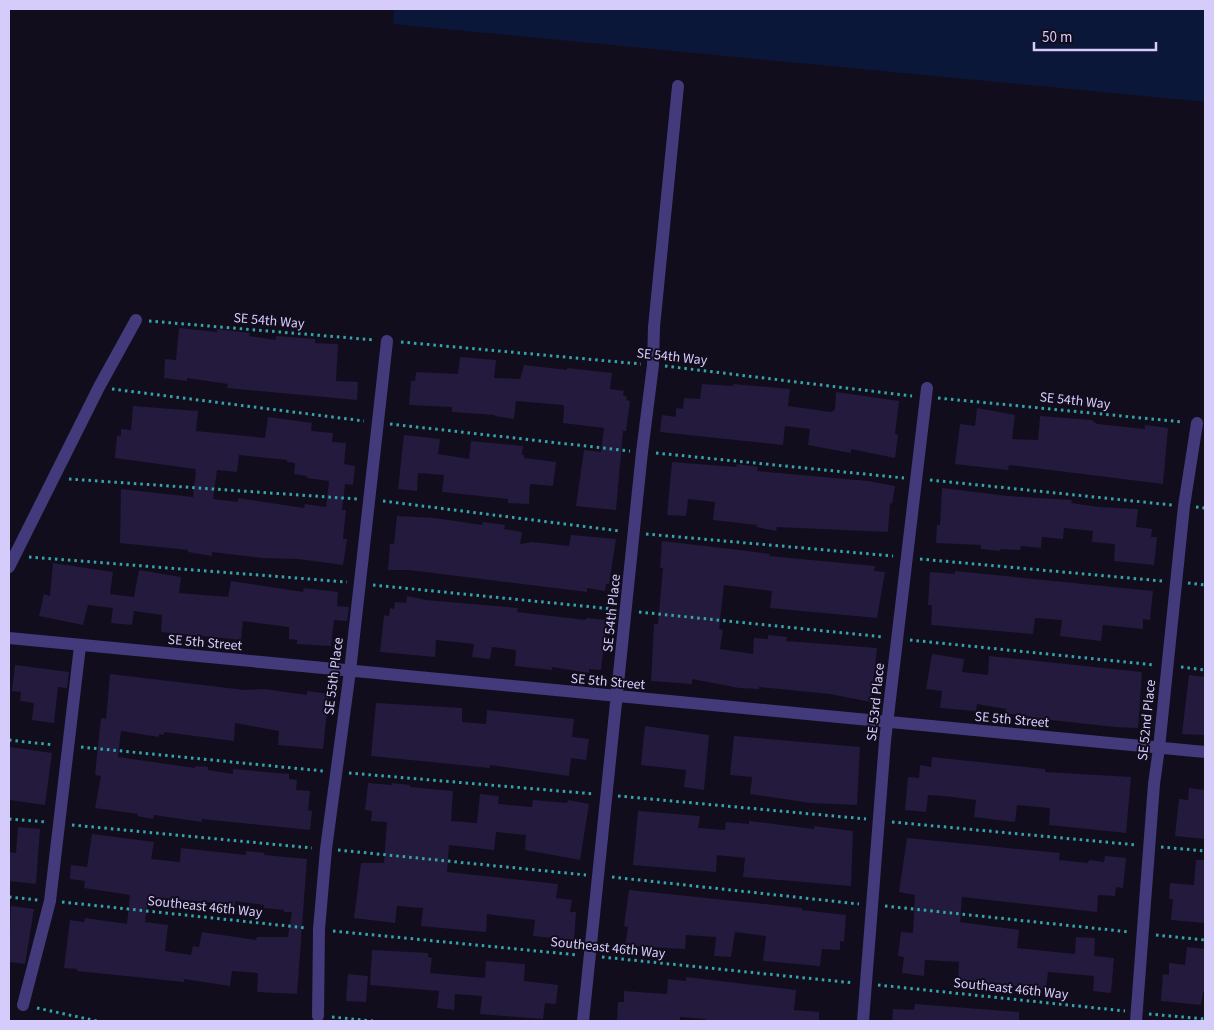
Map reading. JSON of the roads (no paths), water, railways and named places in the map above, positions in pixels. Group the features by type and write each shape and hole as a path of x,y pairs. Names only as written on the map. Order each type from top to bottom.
{"street":[{"name":"SE 54th Place","path":"583,1021 642,452 653,365 654,327 678,86"},
{"path":"9,567 99,387 136,320"},
{"name":"SE 55th Place","path":"318,1016 319,930 335,772 350,671 387,341"},
{"name":"SE 53rd Place","path":"863,1021 887,722 915,479 927,393"},
{"name":"SE 52nd Place","path":"1136,1017 1154,784 1160,748 1184,506 1197,424"},
{"name":"SE 5th Street","path":"9,638 1205,752"},
{"path":"23,1005 50,901 80,646"}],"water":[{"path":"394,9 1205,9 1205,102 393,24"}]}
